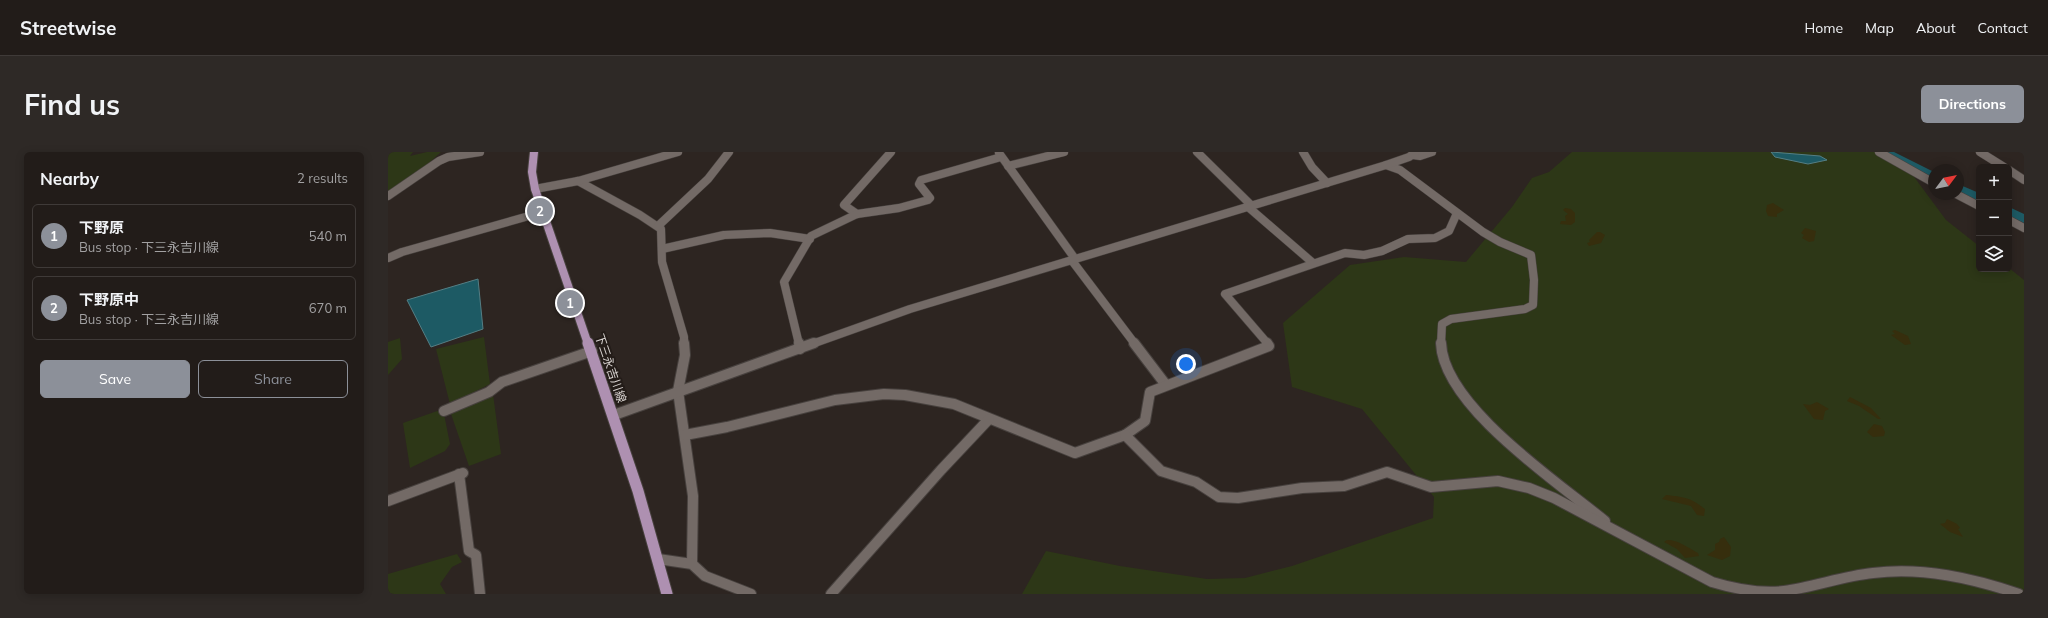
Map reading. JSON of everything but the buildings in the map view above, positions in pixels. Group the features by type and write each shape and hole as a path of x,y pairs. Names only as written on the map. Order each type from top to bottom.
{"main road":[{"name":"下三永吉川線","path":"534,152 532,172 536,189 614,415 658,559 667,594"}],"street":[{"path":"388,196 448,155 480,152"},
{"path":"536,189 578,181 678,152"},
{"path":"658,226 708,179 729,152"},
{"path":"857,214 844,205 891,152"},
{"path":"1008,166 1064,152"},
{"path":"1197,152 1249,206 1313,263"},
{"path":"1303,152 1312,167 1327,182"},
{"path":"614,415 910,309 1386,165 1414,154 1420,156 1432,152"},
{"path":"1879,152 1928,180"},
{"path":"1980,152 1999,164"},
{"path":"800,349 784,282 788,271 811,236 857,214 899,208 928,200 930,198 919,184 921,180 1000,154 1073,256 1073,262 1166,386"},
{"path":"1386,165 1400,170 1457,213 1500,242 1521,249 1531,255 1533,265 1533,305 1525,308 1452,320 1442,324 1442,356 1446,368 1459,390 1471,406 1508,440 1618,533"},
{"path":"2012,172 2024,180"},
{"path":"578,181 661,229 662,262 684,337 685,355 678,391 685,435 687,463 693,496 692,564"},
{"path":"1964,198 1976,204"},
{"path":"388,258 402,252 543,212"},
{"path":"685,435 727,427 835,400 884,394 905,395 954,404 1075,453 1125,435 1146,421 1150,392 1269,346 1225,294 1345,253 1364,255 1382,251 1408,239 1435,238 1449,231 1457,213"},
{"path":"2012,222 2024,228"},
{"path":"662,249 730,234 770,234 810,239"},
{"path":"444,411 489,392 502,382 592,351"},
{"path":"831,594 941,470 989,419"},
{"path":"1125,435 1161,472 1196,482 1219,497 1238,498 1302,488 1344,486 1386,472 1431,487 1482,481 1498,481 1528,488 1554,498 1712,582 1726,586 1762,592 1782,591 1847,577 1874,573 1933,572 1981,581 2019,594"},
{"path":"388,501 461,473 469,551 476,555 480,594"},
{"path":"658,559 692,564 705,576 750,594"}],"green space":[{"path":"388,152 413,152 410,156 427,152 441,152 420,171 388,192"},
{"path":"1572,152 1878,152 1909,170 1928,196 1928,200 1931,200 1946,220 1976,244 1976,272 2012,272 2012,270 2024,280 2024,594 1022,594 1046,551 1120,566 1207,579 1245,578 1292,566 1433,518 1434,497 1362,409 1292,387 1283,323 1350,265 1404,257 1466,262 1512,207 1532,178 1549,172"},
{"path":"484,337 490,384 450,404 436,349"},
{"path":"400,338 402,359 388,375 388,342"},
{"path":"493,394 501,454 469,466 450,411"},
{"path":"443,409 450,444 445,451 410,468 403,423"},
{"path":"457,554 462,562 452,567 440,584 446,594 388,594 388,574"}],"sand":[{"path":"1773,203 1784,210 1777,214 1777,217 1768,216 1766,211 1767,205"},
{"path":"1565,208 1571,209 1575,213 1575,222 1571,225 1560,224 1561,221 1566,221 1565,216 1568,214 1563,210"},
{"path":"1805,228 1816,231 1814,241 1809,242 1802,238 1804,235 1801,233"},
{"path":"1597,232 1605,235 1601,243 1589,246 1587,243 1590,242 1589,240"},
{"path":"1895,330 1908,336 1911,344 1905,345 1891,335 1895,334 1892,331"},
{"path":"1850,397 1871,408 1881,419 1878,419 1859,406 1847,401"},
{"path":"1817,402 1829,409 1825,411 1823,420 1814,419 1803,404 1810,405"},
{"path":"1874,424 1882,426 1885,432 1884,436 1873,437 1867,432"},
{"path":"1666,495 1682,497 1695,502 1705,509 1704,516 1697,515 1691,506 1662,499"},
{"path":"1947,519 1957,524 1963,537 1950,532 1940,524 1945,523"},
{"path":"1724,537 1731,547 1730,556 1722,560 1707,555 1715,550 1715,544"},
{"path":"1667,540 1676,541 1698,553 1699,556 1685,558 1677,549 1664,542"}],"water":[{"path":"1771,152 1820,156 1827,160 1808,164 1775,157"},
{"path":"478,279 483,329 431,347 407,300"}],"waterway":[{"path":"1886,152 1928,174"},
{"path":"1964,191 1976,196"},
{"path":"2012,213 2024,219"}],"place":[{"name":"下野原中","path":"540,211"},
{"name":"下野原","path":"570,303"}]}
